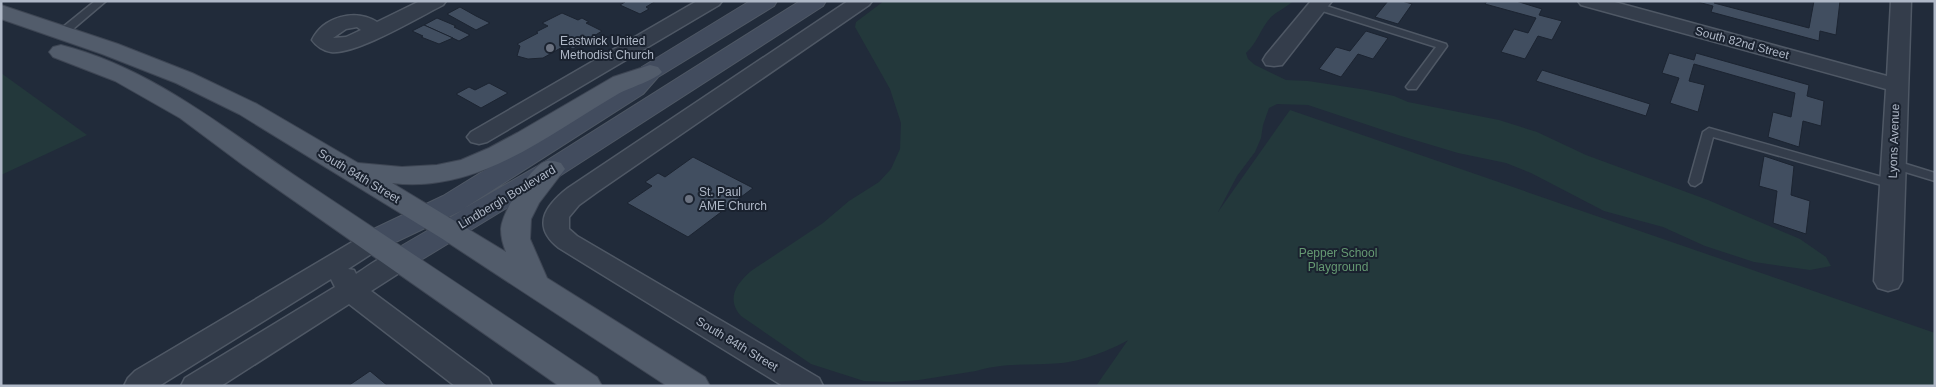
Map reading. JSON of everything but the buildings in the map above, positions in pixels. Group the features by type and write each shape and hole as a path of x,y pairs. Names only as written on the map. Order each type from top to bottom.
{"main road":[{"name":"Lindbergh Boulevard","path":"373,241 453,203 634,89 650,72 766,1"},
{"name":"Lindbergh Boulevard","path":"401,260 552,169 815,1"},
{"name":"South 84th Street","path":"1,12 110,49 184,78 248,109 451,231 693,386"},
{"path":"1,30 93,63 158,95 189,113 585,386"},
{"path":"345,167 401,177 432,176 461,170 499,155 619,83 650,72"},
{"path":"536,285 518,246 516,229 522,208 539,183 552,169"}],"street":[{"path":"376,31 436,1"},
{"path":"479,137 712,1"},
{"name":"South 84th Street","path":"808,386 568,242 557,232 554,223 558,213 567,201 862,1"},
{"name":"South 82nd Street","path":"1588,1 1626,6 1896,85"},
{"name":"Lyons Avenue","path":"1888,281 1901,1"},
{"path":"1274,60 1320,4"},
{"path":"649,37 685,52"},
{"name":"Lindbergh Boulevard","path":"139,386 146,379 373,241"},
{"name":"Lindbergh Boulevard","path":"196,386 401,260"},
{"path":"338,263 350,290 477,386"}],"lane":[{"path":"62,33 101,1"},
{"path":"1320,4 1442,46 1412,87"},
{"path":"1695,182 1709,132 1893,174 1935,177"}],"green space":[{"name":"Pepper School Playground","path":"884,1 1293,1 1271,17 1246,53 1248,59 1255,65 1286,80 1308,81 1367,90 1394,96 1408,102 1499,120 1537,132 1586,155 1708,200 1800,239 1826,257 1831,266 1810,270 1754,262 1705,246 1663,227 1604,211 1531,173 1506,163 1458,153 1308,105 1277,104 1269,108 1255,152 1237,176 1218,212 1290,110 1935,333 1935,386 1096,386 1128,340 1113,348 1070,362 997,366 919,380 892,382 864,381 811,364 741,316 734,304 735,292 737,286 751,271 823,223 849,201 879,182 891,169 900,149 901,123 890,89 855,27 856,22"},
{"path":"1,73 87,135 1,175"}],"place":[{"name":"Eastwick United Methodist Church","path":"550,48"},
{"name":"St. Paul AME Church","path":"689,199"}]}
